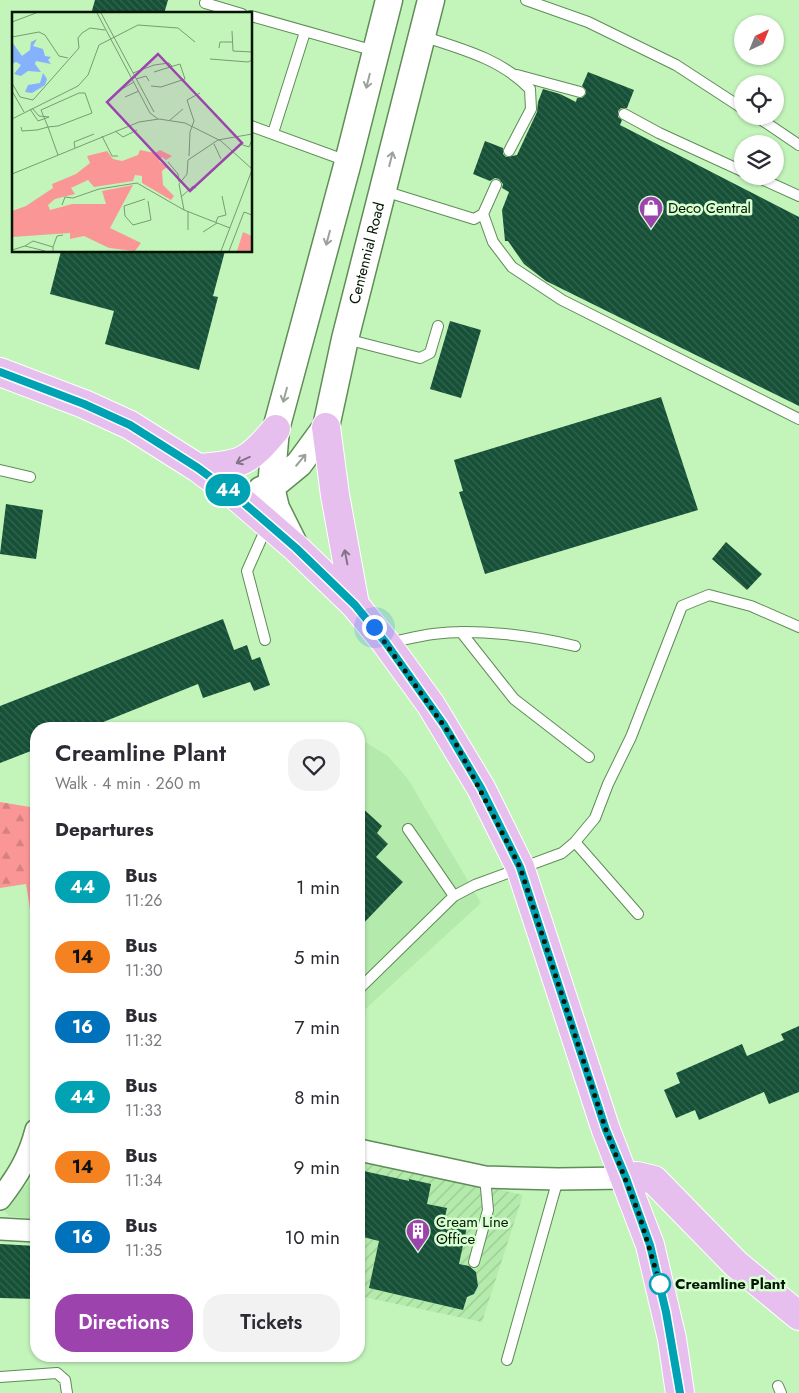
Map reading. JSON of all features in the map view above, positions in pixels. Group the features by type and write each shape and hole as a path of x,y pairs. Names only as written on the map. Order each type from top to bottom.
{"main road":[{"path":"0,372 106,413 130,425 198,468 237,497 296,548 355,605 386,643 454,740 520,867 606,1130 626,1178 650,1245 672,1339 680,1393"},
{"path":"326,427 335,495 355,605"},
{"path":"198,468 244,462 256,453 276,429"},
{"path":"626,1178 637,1176 654,1180 722,1250 799,1316"}],"street":[{"path":"296,548 276,508 271,487 276,429 348,162 389,0"},
{"name":"Centennial Road","path":"237,497 271,487 299,464 326,427 345,339 431,0"},
{"path":"365,1151 485,1177 558,1180 626,1178"},
{"path":"0,1199 18,1176 30,1154"},
{"path":"0,1229 30,1231"}],"lane":[{"path":"526,0 588,22 676,65 734,103"},
{"path":"205,3 235,12"},
{"path":"252,16 375,51"},
{"path":"273,133 305,32"},
{"path":"422,36 489,58 516,74 580,92"},
{"path":"509,151 531,109 530,89 516,74"},
{"path":"624,114 660,133 734,166"},
{"path":"769,125 799,145"},
{"path":"252,126 348,162"},
{"path":"383,191 474,219 482,214 496,185"},
{"path":"775,185 799,196"},
{"path":"482,214 493,242 512,267 562,300 799,419"},
{"path":"345,339 420,358 430,353 438,326"},
{"path":"0,470 30,477"},
{"path":"265,640 247,570 268,523"},
{"path":"365,983 454,896 475,885 520,867 562,853 576,842 595,818 608,784 631,737 682,606 709,595 751,606 799,627"},
{"path":"386,643 434,634 461,632 545,638 575,646"},
{"path":"461,632 514,699 588,757"},
{"path":"408,829 454,896"},
{"path":"576,842 638,914"},
{"path":"474,1262 488,1210 485,1177"},
{"path":"507,1360 558,1180"},
{"path":"0,1377 57,1373 65,1380 67,1393"}],"shaded area":[{"path":"365,742 388,756 408,779 481,903 365,1009"},
{"path":"365,1157 523,1195 482,1322 365,1297"},
{"path":"30,1182 30,1218 9,1216 2,1208"}],"green space":[{"path":"0,802 30,807 30,909 26,884 0,888"}],"building":[{"path":"95,0 168,0 165,12 92,12"},
{"name":"Deco Central","path":"588,72 634,90 627,108 621,108 618,111 618,117 622,120 620,125 799,217 799,406 546,281 524,264 508,241 505,241 502,210 509,192 502,188 503,184 499,179 495,178 490,181 473,174 485,141 503,148 503,154 506,157 517,155 537,112 538,102 543,89 560,94 576,102 577,98 582,98 586,94 586,90 582,86"},
{"path":"61,252 225,252 213,296 218,297 199,370 105,344 114,311 50,294"},
{"path":"450,321 481,330 461,398 430,389"},
{"path":"661,397 698,510 485,574 459,492 463,491 454,460"},
{"path":"6,504 43,510 36,559 0,554"},
{"path":"726,542 762,574 747,590 712,559"},
{"path":"223,619 234,650 247,645 252,660 260,657 270,685 254,691 250,682 203,698 198,684 103,722 30,722 30,751 0,763 0,706"},
{"path":"365,810 382,826 377,833 388,844 376,857 403,882 365,922"},
{"path":"799,1026 799,1092 769,1104 764,1092 699,1120 695,1110 676,1118 664,1090 680,1083 676,1073 742,1044 747,1056 784,1040 781,1034"},
{"name":"Cream Line Office","path":"365,1171 431,1184 427,1204 447,1208 445,1217 468,1222 459,1264 469,1266 476,1272 478,1286 474,1294 467,1297 463,1310 369,1288 379,1241 365,1238"},
{"path":"0,1244 30,1246 30,1299 0,1298"}],"bus line":[{"name":"44","path":"0,372 84,404 130,425 198,468 237,497 296,548 355,605 374,627 431,704 481,788 520,867 606,1130 626,1178 650,1245 672,1339 680,1393"}],"place":[{"name":"Deco Central","path":"651,229"},
{"name":"Cream Line Office","path":"418,1252"},
{"name":"Creamline Plant","path":"660,1284"}],"route":[{"path":"374,627 431,704 454,740 481,788 520,867 606,1130 626,1178 650,1245 660,1284"}]}
